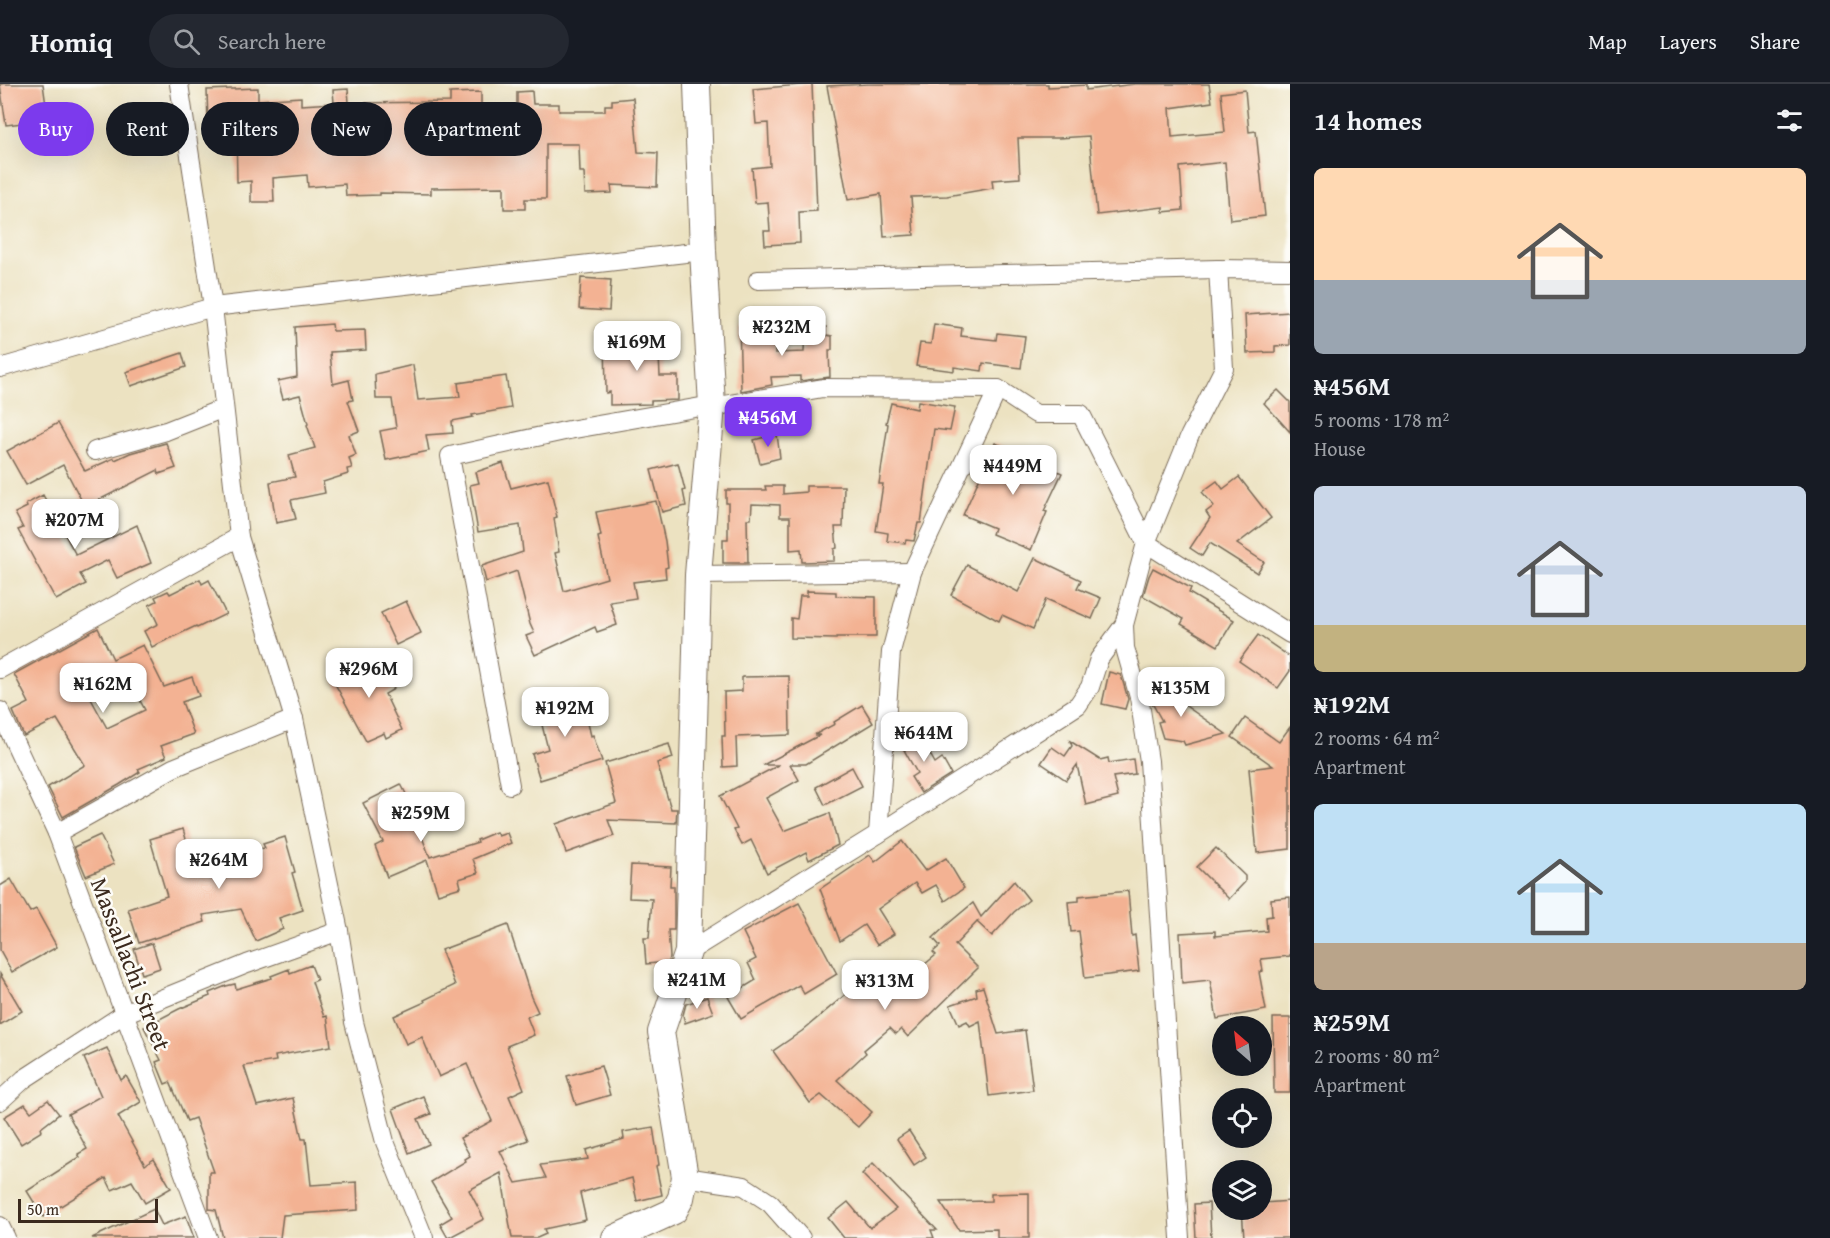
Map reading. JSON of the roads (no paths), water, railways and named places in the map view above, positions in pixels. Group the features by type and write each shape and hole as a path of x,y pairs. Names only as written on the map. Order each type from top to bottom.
{"street":[{"path":"178,84 213,307 239,537 294,718 339,931 354,1022 385,1142 424,1238"},
{"path":"615,1238 674,1212 681,1197 685,1177 661,1032 688,952 698,575 712,406 697,84"},
{"path":"0,368 213,307 703,251"},
{"path":"1179,1238 1149,761 1139,697 1125,648 1124,625 1146,543 1190,435 1224,368 1218,268"},
{"path":"758,280 1218,268 1290,270"},
{"path":"510,786 450,456 569,430 823,388 998,389 1036,414 1081,414 1146,543 1290,634"},
{"path":"878,834 891,652 912,572 998,389"},
{"path":"95,451 166,431 224,408"},
{"path":"0,669 239,537"},
{"path":"698,575 912,572"},
{"path":"688,952 878,834 1078,705 1090,687 1099,659 1124,625"},
{"name":"Massallachi Street","path":"0,711 57,833 208,1238"},
{"path":"57,833 173,768 294,718"},
{"path":"0,1101 24,1079 124,1014 247,964 339,931"},
{"path":"685,1177 744,1186 771,1203 801,1238"},
{"path":"0,1226 6,1238"}]}
